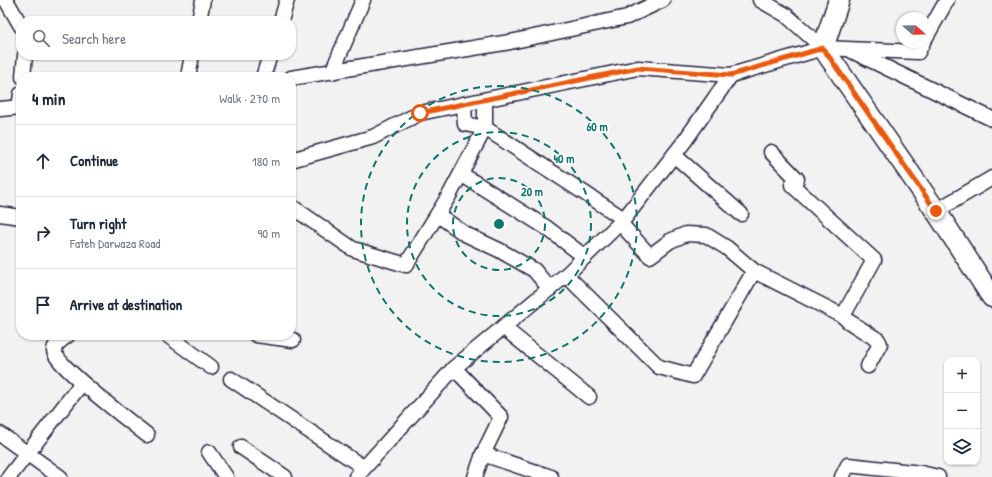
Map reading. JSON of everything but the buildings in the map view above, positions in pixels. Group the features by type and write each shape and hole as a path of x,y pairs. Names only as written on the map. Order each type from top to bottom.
{"main road":[{"path":"838,0 823,48 936,211 992,296"}],"street":[{"path":"6,0 16,17"},
{"path":"200,16 203,0"},
{"path":"282,16 287,0"},
{"path":"332,72 363,0"},
{"path":"296,77 510,42 627,17 663,0"},
{"path":"760,0 786,15 823,48"},
{"path":"932,26 947,0"},
{"path":"296,159 373,138 420,113 485,101 638,68 731,75 823,48 918,52 920,48"},
{"path":"847,49 992,119"},
{"path":"23,72 25,60"},
{"path":"189,72 191,60"},
{"path":"265,72 268,60"},
{"path":"231,379 359,472 454,368 566,275 622,221 674,155 731,75"},
{"path":"296,209 353,249 406,264 438,214 485,128 485,101"},
{"path":"0,109 16,104"},
{"path":"464,104 465,124 485,128 622,221 650,256 670,241 686,234 706,235 727,248 754,271 843,316 848,321 878,340 880,344 868,366"},
{"path":"771,152 797,179 792,184 874,260 843,316"},
{"path":"674,155 741,214"},
{"path":"461,174 547,228 585,257"},
{"path":"936,211 992,178"},
{"path":"0,214 16,216"},
{"path":"438,214 465,234 499,250 534,270 550,289"},
{"path":"566,275 658,367 693,376 754,271"},
{"path":"503,327 590,397"},
{"path":"62,340 55,346 54,354 57,358 82,383 147,436"},
{"path":"174,340 211,368"},
{"path":"454,368 501,416 483,454 475,477"},
{"path":"9,477 82,383"},
{"path":"0,434 60,477"},
{"path":"241,447 285,477"},
{"path":"209,452 226,477"},
{"path":"483,454 551,477"},
{"path":"842,477 848,465 921,473 938,477"}],"route":[{"path":"420,113 485,101 638,68 731,75 823,48 936,211"}]}
